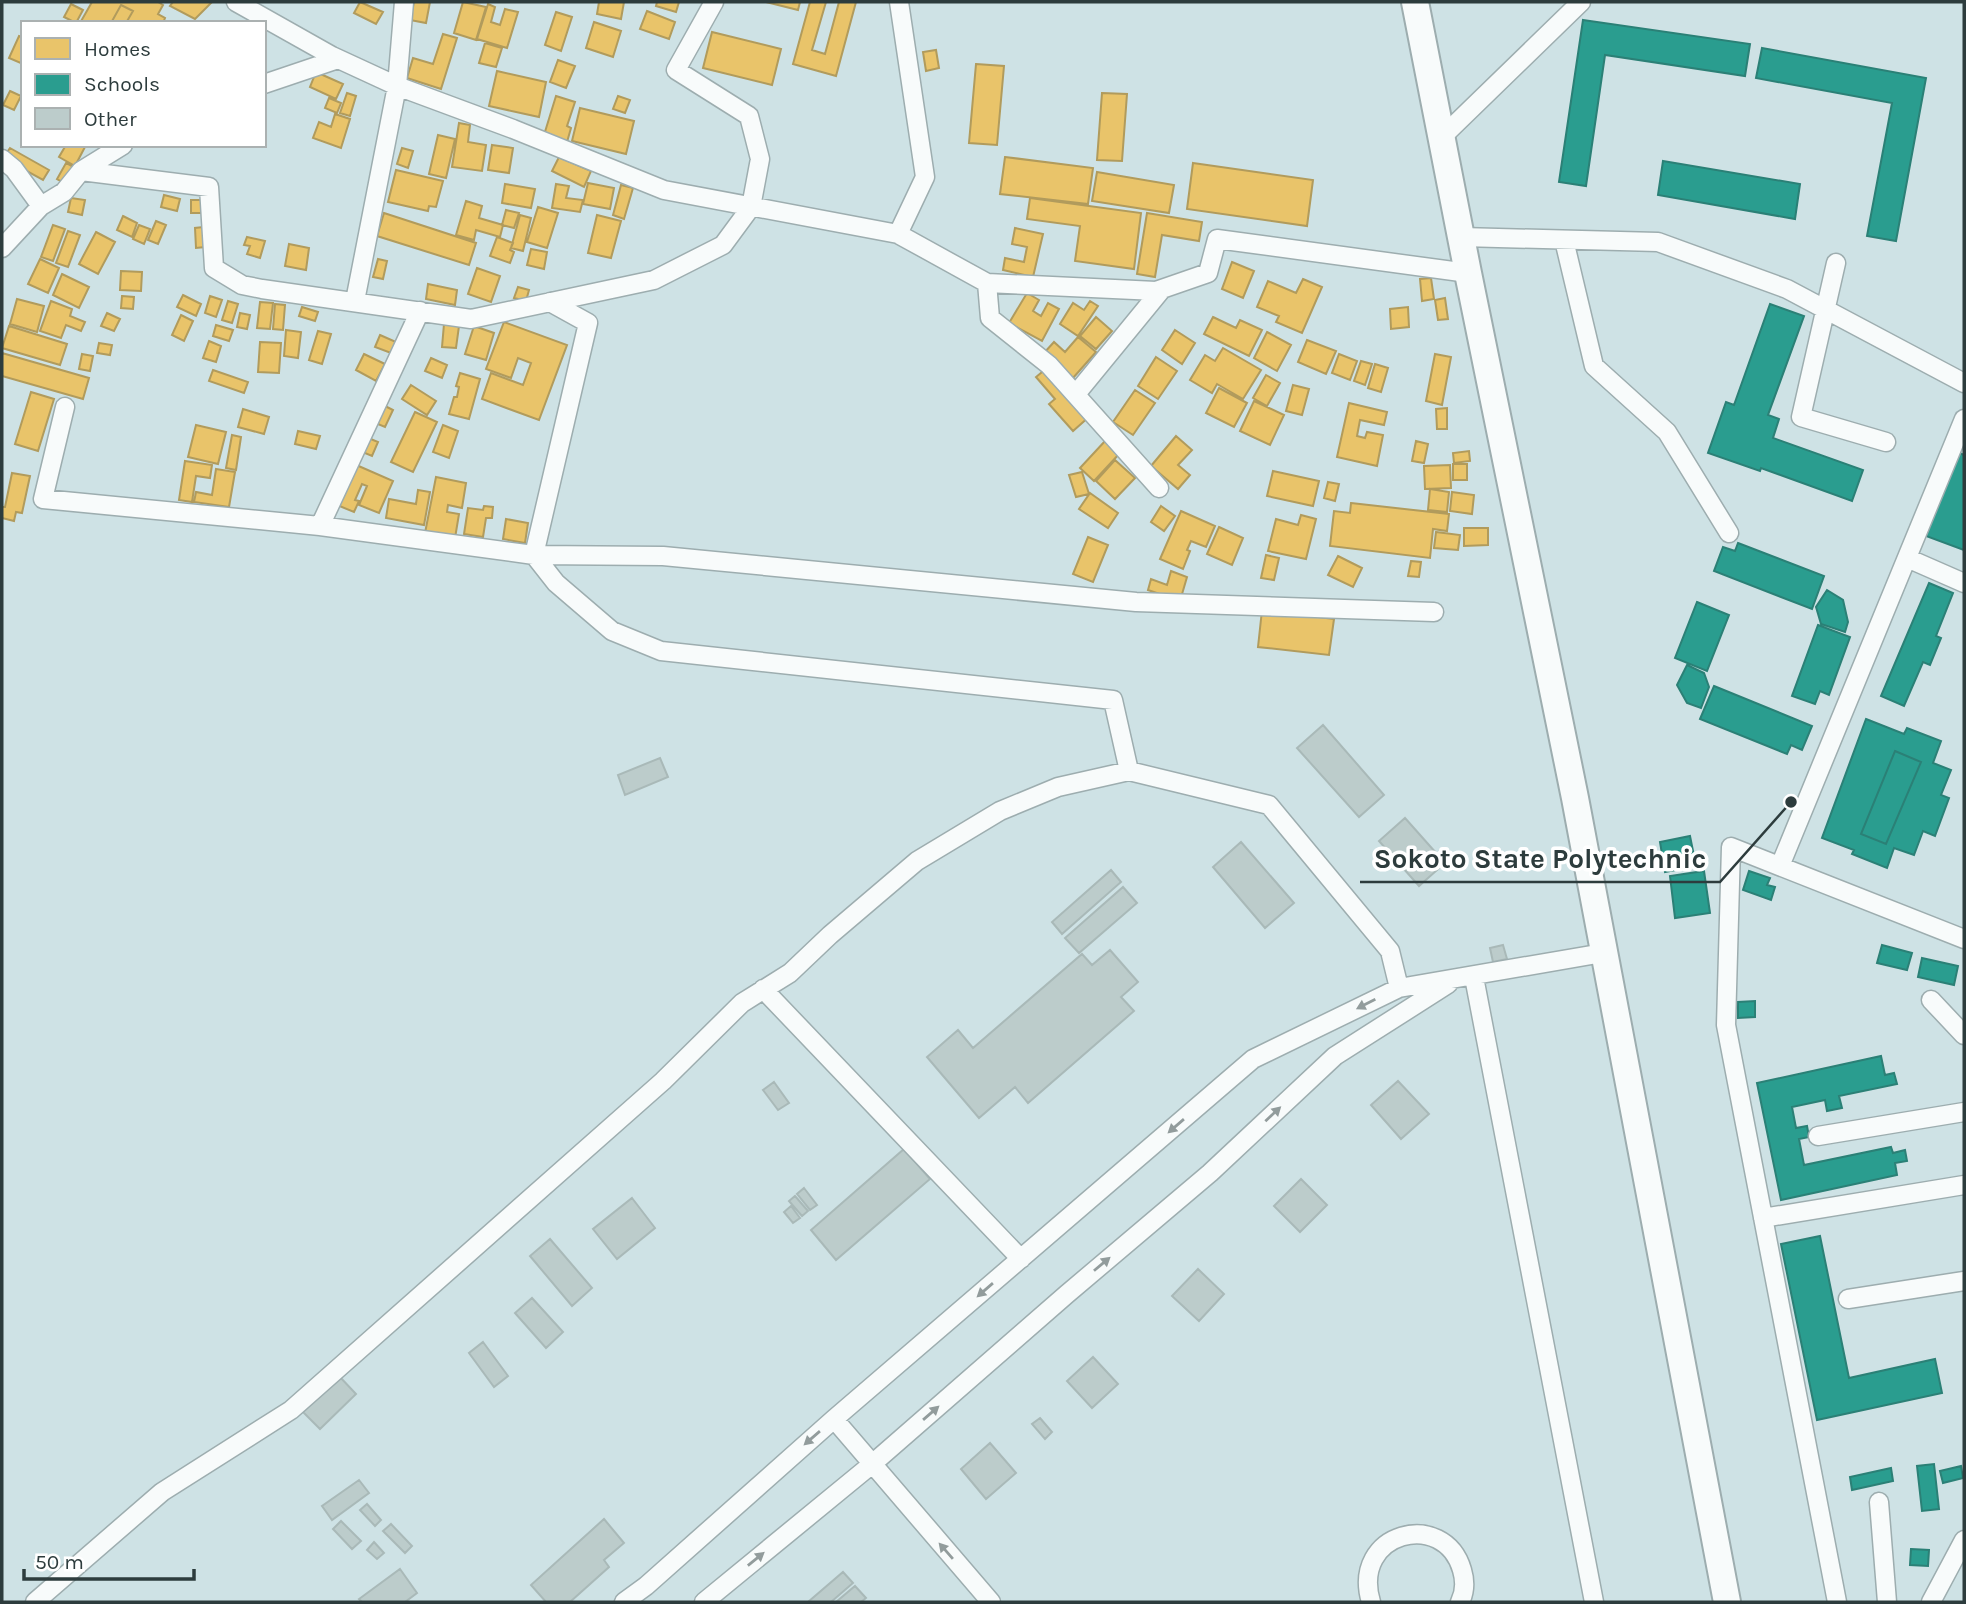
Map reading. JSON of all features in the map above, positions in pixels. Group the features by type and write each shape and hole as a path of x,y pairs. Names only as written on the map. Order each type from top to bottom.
{"street":[{"path":"355,301 397,86 404,2"},
{"path":"81,171 209,187 214,268 242,285 471,319 654,280 723,245 751,207 760,159 749,116 676,69 714,2"},
{"path":"898,234 925,177 899,2"},
{"path":"1415,2 1575,798 1727,1602"},
{"path":"1441,138 1580,2"},
{"path":"239,21 245,4 338,59 397,86 664,190 898,234 987,284 1156,291 1208,273 1217,239 1468,273"},
{"path":"266,82 338,59"},
{"path":"2,248 41,206 64,192 81,171 120,147"},
{"path":"2,159 14,169 41,206"},
{"path":"1461,237 1658,242 1787,289 1964,383"},
{"path":"1564,240 1594,366 1667,432 1729,533"},
{"path":"1836,263 1801,417 1886,442"},
{"path":"987,284 990,318 1049,365 1159,488"},
{"path":"1076,394 1162,289"},
{"path":"534,555 588,323 550,302"},
{"path":"320,526 420,311"},
{"path":"65,407 43,499 320,526 534,555 663,556 1136,602 1434,612"},
{"path":"1780,866 1964,419"},
{"path":"534,555 556,583 612,631 661,651 1113,700 1129,771"},
{"path":"1907,558 1964,583"},
{"path":"36,1602 162,1492 291,1410 663,1081 742,1003 790,973 917,861 1000,811 1058,787 1129,771 1269,805 1390,951 1399,988"},
{"path":"1837,1602 1727,1025 1731,847 1964,939"},
{"path":"624,1602 646,1586 834,1419 1253,1059 1399,988 1604,953"},
{"path":"1475,977 1594,1602"},
{"path":"704,1602 871,1465 1210,1173 1335,1056 1454,980"},
{"path":"763,989 1021,1259"},
{"path":"1931,1000 1964,1035"},
{"path":"1818,1136 1964,1112"},
{"path":"1763,1218 1964,1185"},
{"path":"1848,1299 1964,1281"},
{"path":"834,1419 991,1602"},
{"path":"1879,1502 1887,1602"},
{"path":"1371,1602 1366,1588 1368,1569 1378,1551 1393,1539 1411,1534 1431,1536 1447,1545 1460,1560 1465,1579 1460,1602"},
{"path":"1713,1538 1718,1602"},
{"path":"1931,1602 1964,1541"}],"building: Homes":[{"path":"92,2 158,2 163,5 158,14 165,18 164,21 127,21 133,11 121,5 112,21 81,21"},
{"path":"173,2 212,2 195,19 170,6"},
{"path":"360,2 383,12 376,24 354,13"},
{"path":"414,2 430,2 426,23 410,20"},
{"path":"463,2 486,7 476,40 454,33"},
{"path":"599,2 624,2 621,19 597,14"},
{"path":"657,2 679,2 676,12 656,6"},
{"path":"766,2 800,2 798,10"},
{"path":"810,2 826,2 812,50 825,54 839,2 856,2 836,76 793,64"},
{"path":"71,4 83,10 77,21 64,17"},
{"path":"488,4 495,7 491,22 500,25 505,9 518,12 507,48 477,39"},
{"path":"121,5 133,11 127,21 112,21"},
{"path":"647,11 675,22 669,39 640,29"},
{"path":"556,12 572,17 561,51 545,45"},
{"path":"594,22 621,31 613,57 586,48"},
{"path":"712,32 781,49 772,85 703,68"},
{"path":"443,34 457,38 441,89 407,78 413,58 433,64"},
{"path":"19,36 21,37 21,63 9,58"},
{"path":"485,43 502,48 496,67 479,63"},
{"path":"936,50 939,68 926,71 923,52"},
{"path":"558,60 575,66 566,88 550,82"},
{"path":"976,64 1004,66 997,145 969,143"},
{"path":"497,71 546,82 539,117 489,106"},
{"path":"316,72 343,84 336,99 310,87"},
{"path":"10,91 21,96 14,110 3,105"},
{"path":"347,93 356,96 350,116 340,113"},
{"path":"1102,93 1127,94 1122,161 1097,160"},
{"path":"556,96 575,102 567,126 571,128 567,142 544,135"},
{"path":"618,96 630,100 625,113 613,109"},
{"path":"329,98 341,103 337,113 325,108"},
{"path":"580,108 634,121 626,154 572,141"},
{"path":"335,114 350,119 341,148 313,138 319,122 331,127"},
{"path":"459,123 470,125 468,142 486,145 482,171 452,167"},
{"path":"438,135 455,139 446,178 429,174"},
{"path":"492,145 513,148 509,173 488,170"},
{"path":"65,147 85,147 75,166 59,157"},
{"path":"10,148 49,170 43,180 3,158"},
{"path":"402,148 413,151 408,168 397,164"},
{"path":"559,157 591,171 584,187 552,171"},
{"path":"1005,157 1093,168 1088,204 1000,194"},
{"path":"66,163 75,168 66,184 57,179"},
{"path":"1193,163 1313,180 1307,226 1187,209"},
{"path":"396,170 443,181 436,207 429,206 428,211 388,202"},
{"path":"1097,172 1174,185 1169,213 1092,201"},
{"path":"588,183 614,188 610,209 583,204"},
{"path":"505,184 535,189 531,208 502,203"},
{"path":"556,184 569,186 566,198 583,200 580,212 552,208"},
{"path":"621,185 633,188 624,219 613,215"},
{"path":"164,195 180,199 177,211 161,207"},
{"path":"71,198 85,200 82,215 68,212"},
{"path":"1030,198 1141,213 1134,269 1075,261 1080,226 1027,219"},
{"path":"191,200 202,200 202,213 191,213"},
{"path":"466,201 482,206 479,218 503,225 500,237 476,230 474,240 456,235"},
{"path":"538,207 558,213 547,248 527,242"},
{"path":"506,210 519,213 514,228 502,225"},
{"path":"384,213 476,243 469,265 377,236"},
{"path":"1147,213 1202,222 1199,241 1162,235 1155,277 1137,274"},
{"path":"520,215 531,218 523,251 511,248"},
{"path":"597,215 621,221 611,258 588,253"},
{"path":"123,216 137,223 132,237 117,230"},
{"path":"156,221 166,225 158,244 148,240"},
{"path":"53,225 65,229 53,261 41,257"},
{"path":"139,225 150,229 144,244 133,239"},
{"path":"203,227 205,247 196,248 195,228"},
{"path":"1015,228 1043,234 1033,277 1003,270 1005,258 1024,262 1027,247 1012,244"},
{"path":"68,231 80,235 68,267 56,263"},
{"path":"96,232 115,242 98,274 79,264"},
{"path":"247,237 265,241 260,258 247,254 250,246 244,245"},
{"path":"497,237 513,243 510,250 514,252 510,263 490,256"},
{"path":"289,244 309,248 306,270 285,266"},
{"path":"531,249 547,252 544,269 527,265"},
{"path":"40,259 59,268 48,293 28,284"},
{"path":"378,259 387,261 383,279 373,277"},
{"path":"1232,262 1254,271 1243,298 1222,289"},
{"path":"477,268 500,276 491,302 468,294"},
{"path":"121,271 142,272 141,291 120,290"},
{"path":"62,274 89,287 79,308 53,295"},
{"path":"1431,278 1434,299 1422,301 1420,279"},
{"path":"1303,279 1322,287 1302,333 1276,322 1279,316 1257,307 1268,281 1296,293"},
{"path":"428,284 457,290 455,305 426,299"},
{"path":"518,287 529,290 526,301 514,298"},
{"path":"1027,293 1039,300 1033,311 1041,316 1048,303 1059,309 1042,341 1009,323"},
{"path":"183,295 201,304 196,316 177,307"},
{"path":"122,296 134,297 133,309 121,308"},
{"path":"210,296 222,300 216,317 205,313"},
{"path":"1445,298 1448,319 1438,320 1435,300"},
{"path":"17,299 44,306 37,332 10,324"},
{"path":"51,301 72,309 70,316 85,322 81,331 66,325 61,338 40,331"},
{"path":"228,301 238,304 232,323 222,320"},
{"path":"1090,301 1098,306 1078,336 1060,324 1073,303 1084,310"},
{"path":"260,302 273,303 270,329 257,328"},
{"path":"275,304 285,305 283,330 273,329"},
{"path":"302,307 318,312 315,321 299,316"},
{"path":"1408,307 1409,327 1391,329 1390,309"},
{"path":"107,313 120,319 114,331 101,326"},
{"path":"240,313 250,315 247,329 237,327"},
{"path":"181,315 193,321 184,341 172,335"},
{"path":"1096,317 1112,331 1096,349 1080,336"},
{"path":"1213,317 1236,328 1240,320 1262,330 1249,356 1204,334"},
{"path":"504,322 567,345 539,420 482,399 491,373 523,385 531,363 518,358 511,378 486,369"},
{"path":"444,324 459,326 456,348 442,347"},
{"path":"216,325 233,330 229,341 213,336"},
{"path":"9,326 67,344 60,365 2,348"},
{"path":"474,326 494,333 486,360 465,354"},
{"path":"286,330 301,332 298,358 284,356"},
{"path":"1175,330 1195,343 1182,364 1162,350"},
{"path":"318,331 331,334 322,364 309,360"},
{"path":"1267,332 1291,345 1277,371 1254,358"},
{"path":"380,335 396,342 391,353 375,347"},
{"path":"1078,337 1096,352 1073,378 1044,353 1054,342 1065,352"},
{"path":"1307,340 1336,351 1326,374 1298,362"},
{"path":"209,341 221,346 216,362 203,358"},
{"path":"260,342 281,343 279,373 258,372"},
{"path":"99,343 112,345 110,355 97,353"},
{"path":"1223,348 1261,370 1243,399 1217,384 1212,393 1190,380 1205,355 1215,361"},
{"path":"2,353 89,378 83,399 2,376"},
{"path":"82,354 93,356 90,371 79,369"},
{"path":"364,354 385,364 376,381 356,370"},
{"path":"1339,354 1357,361 1350,380 1332,373"},
{"path":"1435,354 1451,357 1442,405 1426,401"},
{"path":"1156,357 1177,371 1158,399 1138,386"},
{"path":"431,358 447,365 442,378 425,371"},
{"path":"1361,361 1372,364 1365,385 1354,381"},
{"path":"1375,364 1388,368 1381,392 1368,388"},
{"path":"1047,368 1090,416 1073,431 1049,404 1055,399 1036,377"},
{"path":"213,370 248,382 244,393 209,381"},
{"path":"460,373 480,379 469,419 449,414 454,397 457,397 459,387 456,386"},
{"path":"1266,375 1280,383 1267,406 1253,398"},
{"path":"411,385 436,401 427,415 402,399"},
{"path":"1293,385 1309,389 1302,415 1286,411"},
{"path":"1219,388 1247,403 1234,427 1206,413"},
{"path":"1135,390 1155,403 1133,435 1113,422"},
{"path":"31,392 54,399 38,451 15,444"},
{"path":"1254,401 1284,415 1270,445 1240,431"},
{"path":"1349,403 1387,412 1384,425 1360,420 1357,436 1365,438 1367,432 1383,435 1377,466 1337,457"},
{"path":"381,404 393,410 385,427 373,422"},
{"path":"1447,408 1447,429 1437,429 1436,409"},
{"path":"243,409 269,417 264,434 238,427"},
{"path":"415,412 437,422 413,472 391,462"},
{"path":"196,425 226,432 218,464 188,457"},
{"path":"443,425 458,431 449,458 433,452"},
{"path":"298,431 320,436 316,449 295,444"},
{"path":"232,435 241,437 236,470 226,468"},
{"path":"1176,436 1192,450 1178,465 1190,475 1178,489 1151,466"},
{"path":"366,437 378,442 372,456 360,451"},
{"path":"1106,440 1120,453 1094,481 1080,468"},
{"path":"1416,441 1428,444 1424,463 1412,461"},
{"path":"1469,451 1470,461 1454,463 1453,453"},
{"path":"1115,460 1135,478 1115,499 1096,481"},
{"path":"185,461 212,465 210,478 196,476 192,502 179,500"},
{"path":"354,464 393,481 379,513 359,505 367,486 362,484 355,500 359,501 354,512 337,505"},
{"path":"1453,464 1467,464 1467,480 1453,480"},
{"path":"1450,465 1451,488 1425,489 1424,466"},
{"path":"216,469 235,472 229,507 194,502 196,492 212,495"},
{"path":"1273,471 1319,481 1313,506 1267,496"},
{"path":"1082,472 1089,494 1076,497 1069,475"},
{"path":"12,473 30,476 22,513 16,512 14,521 2,518 2,507 5,507"},
{"path":"436,477 466,483 462,508 448,505 447,512 459,514 455,538 425,533"},
{"path":"1328,482 1339,484 1335,501 1324,498"},
{"path":"1430,489 1449,492 1447,512 1428,510"},
{"path":"418,490 430,492 424,525 386,518 389,499 416,504"},
{"path":"1452,492 1474,495 1472,514 1450,511"},
{"path":"1090,493 1118,513 1108,528 1079,509"},
{"path":"1351,503 1449,514 1447,531 1433,529 1430,558 1330,546 1334,511 1350,513"},
{"path":"484,506 493,507 492,518 486,518 483,537 464,534 468,508 483,510"},
{"path":"1161,506 1175,516 1164,531 1151,522"},
{"path":"1181,511 1215,526 1206,547 1191,541 1183,569 1160,559"},
{"path":"1301,515 1316,519 1306,559 1268,551 1276,519 1298,525"},
{"path":"506,519 528,523 525,543 503,539"},
{"path":"1219,527 1243,538 1232,565 1207,554"},
{"path":"1464,528 1488,528 1488,545 1464,546"},
{"path":"1436,532 1460,535 1458,550 1434,548"},
{"path":"1088,537 1108,545 1093,582 1073,574"},
{"path":"1266,555 1279,558 1274,580 1261,578"},
{"path":"1338,556 1362,568 1353,587 1328,575"},
{"path":"1411,561 1421,562 1419,577 1408,576"},
{"path":"1171,571 1187,577 1180,601 1148,590 1151,579 1167,585"},
{"path":"1262,610 1334,619 1329,655 1258,647"}],"building: Schools":[{"path":"1583,20 1750,44 1745,76 1605,55 1586,186 1559,182"},
{"path":"1762,48 1926,78 1896,241 1867,236 1892,103 1756,78"},
{"path":"1663,161 1800,184 1795,219 1658,195"},
{"path":"1770,304 1804,316 1768,415 1779,419 1773,438 1863,470 1852,501 1761,468 1760,471 1708,453 1726,402 1734,405"},
{"path":"1957,452 1964,455 1964,550 1926,536"},
{"path":"1738,543 1824,576 1812,609 1714,571 1723,547 1735,551"},
{"path":"1929,583 1953,593 1936,636 1941,638 1930,665 1923,662 1904,706 1881,696"},
{"path":"1827,590 1843,600 1848,622 1845,632 1821,624 1816,607"},
{"path":"1697,602 1729,615 1707,671 1675,658"},
{"path":"1818,625 1850,637 1829,695 1820,691 1815,704 1792,696"},
{"path":"1687,665 1704,673 1709,687 1701,708 1687,703 1677,685"},
{"path":"1714,686 1812,726 1802,750 1791,745 1787,754 1700,719"},
{"path":"1866,719 1904,734 1907,728 1941,741 1933,763 1951,770 1941,795 1949,798 1935,836 1923,831 1914,855 1894,848 1887,868 1852,854 1854,850 1822,838","holes":["1895,751 1921,762 1886,844 1861,834"]},
{"path":"1895,751 1921,762 1886,844 1861,834"},
{"path":"1690,836 1696,866 1665,872 1660,842"},
{"path":"1704,871 1710,913 1675,918 1670,876"},
{"path":"1749,871 1770,878 1767,885 1775,887 1771,900 1743,890"},
{"path":"1882,945 1912,953 1907,970 1877,963"},
{"path":"1922,958 1958,966 1954,985 1918,977"},
{"path":"1755,1001 1755,1017 1738,1018 1738,1002"},
{"path":"1881,1056 1885,1075 1894,1073 1897,1084 1839,1096 1842,1108 1827,1111 1825,1100 1792,1107 1796,1128 1807,1126 1809,1137 1799,1139 1804,1165 1891,1147 1893,1153 1905,1150 1907,1161 1895,1163 1897,1175 1781,1200 1757,1083"},
{"path":"1820,1236 1849,1378 1935,1359 1942,1393 1817,1420 1781,1244"},
{"path":"1934,1464 1939,1509 1922,1511 1917,1466"},
{"path":"1961,1466 1963,1478 1943,1483 1940,1471"},
{"path":"1891,1468 1893,1481 1852,1490 1850,1477"},
{"path":"1911,1549 1929,1550 1928,1566 1910,1565"}],"building: Other":[{"path":"1323,725 1384,795 1359,817 1297,748"},
{"path":"660,758 668,777 625,795 618,775"},
{"path":"1405,818 1445,863 1419,886 1379,841"},
{"path":"1241,842 1294,903 1265,928 1213,867"},
{"path":"1111,870 1121,882 1062,934 1052,922"},
{"path":"1123,887 1137,903 1079,953 1065,938"},
{"path":"1503,945 1507,959 1493,962 1490,948"},
{"path":"1110,950 1138,982 1121,997 1134,1011 1028,1103 1015,1087 979,1118 927,1057 958,1030 973,1048 1082,954 1092,965"},
{"path":"1398,1081 1429,1114 1401,1139 1371,1105"},
{"path":"774,1082 789,1103 778,1110 763,1090"},
{"path":"904,1149 930,1179 836,1260 811,1230"},
{"path":"1301,1179 1327,1205 1300,1232 1274,1206"},
{"path":"804,1188 817,1205 810,1210 797,1194"},
{"path":"795,1196 808,1211 802,1216 789,1201"},
{"path":"632,1198 655,1228 617,1259 593,1229"},
{"path":"791,1206 800,1218 793,1223 784,1212"},
{"path":"550,1239 592,1288 572,1306 530,1256"},
{"path":"1198,1269 1224,1294 1199,1321 1172,1296"},
{"path":"532,1298 563,1332 546,1348 515,1313"},
{"path":"483,1342 508,1376 494,1387 469,1353"},
{"path":"1093,1357 1118,1384 1092,1408 1067,1381"},
{"path":"339,1376 356,1394 320,1429 303,1412"},
{"path":"1040,1418 1052,1432 1045,1439 1032,1424"},
{"path":"990,1443 1016,1473 986,1499 961,1469"},
{"path":"359,1480 369,1493 332,1520 322,1506"},
{"path":"367,1504 381,1520 375,1526 360,1510"},
{"path":"604,1519 624,1543 604,1560 609,1567 570,1602 546,1602 531,1585"},
{"path":"341,1521 361,1541 352,1549 333,1529"},
{"path":"391,1524 412,1546 405,1553 383,1531"},
{"path":"374,1542 384,1553 377,1559 367,1550"},
{"path":"400,1569 417,1593 405,1602 362,1602 359,1599"},
{"path":"843,1572 853,1583 831,1602 808,1602"},
{"path":"855,1586 866,1598 861,1602 836,1602"}],"place":[{"name":"Sokoto State Polytechnic","path":"1791,802"}]}
